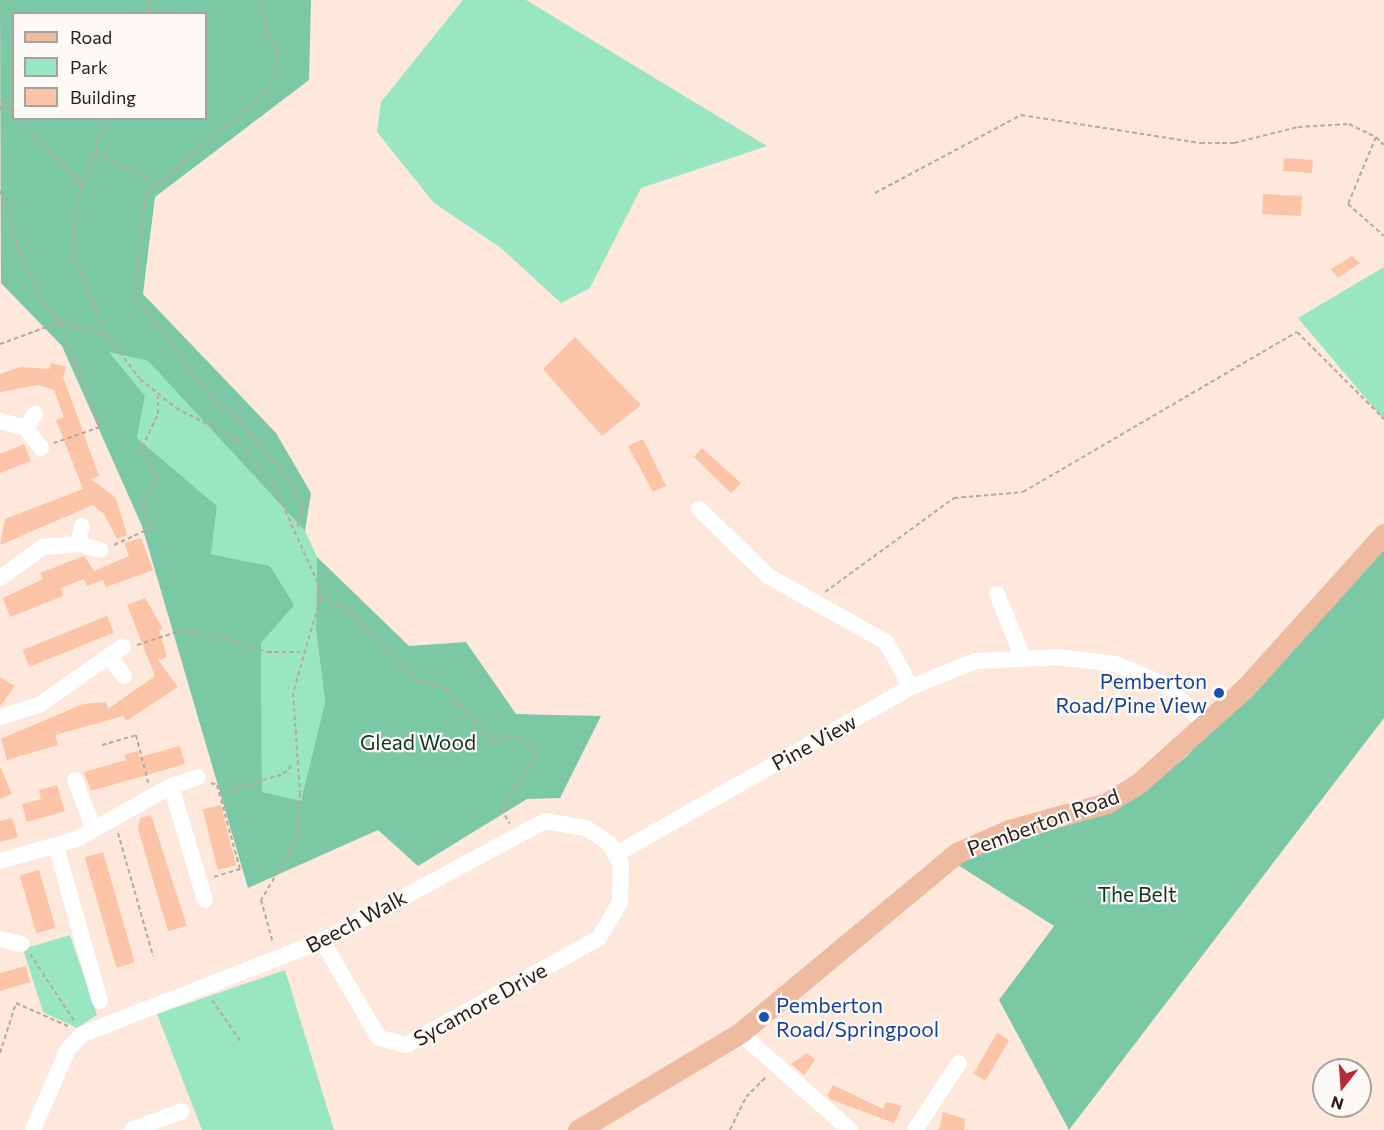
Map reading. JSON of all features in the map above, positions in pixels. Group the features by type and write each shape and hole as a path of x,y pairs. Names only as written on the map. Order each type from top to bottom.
{"main road":[{"name":"Pemberton Road","path":"578,1130 740,1034 957,853 1009,830 1123,794 1206,726 1384,534"}],"street":[{"path":"26,428 35,414"},
{"path":"0,421 26,428 41,447"},
{"path":"699,509 752,564 886,642 911,687"},
{"path":"78,544 81,526"},
{"path":"0,578 43,547 78,544 100,550"},
{"path":"996,595 1022,656"},
{"path":"0,717 39,705 116,652 124,676"},
{"name":"Pine View","path":"616,854 911,687 975,661 1022,656 1086,659 1138,671 1168,686 1206,726"},
{"path":"0,861 56,846 94,830 151,793 198,777"},
{"path":"75,780 94,830"},
{"path":"171,786 206,900"},
{"name":"Beech Walk","path":"83,1034 279,960 322,941 515,835 545,821 572,823 599,835 616,854"},
{"path":"56,846 100,1001"},
{"name":"Sycamore Drive","path":"322,941 379,1038 406,1045 599,938 620,902 623,877 616,854"},
{"path":"0,923 0,939 21,944"},
{"path":"33,1130 63,1059 83,1034"},
{"path":"740,1034 844,1129"},
{"path":"915,1130 959,1063"},
{"path":"132,1130 182,1111"}],"path":[{"path":"261,0 267,33 278,50 277,72 265,93 156,182 140,219 135,296 215,401 234,414 292,483 303,508 297,530"},
{"path":"0,98 12,114"},
{"path":"0,110 3,103"},
{"path":"875,194 1029,114 1200,143 1349,124 1376,137 1384,145"},
{"path":"18,120 84,187"},
{"path":"106,120 76,204 73,257 106,334 158,395 236,439 273,483 297,530 320,599 301,652 293,693 294,762 300,793 297,839 261,900 279,960"},
{"path":"1376,137 1348,204 1384,236"},
{"path":"95,154 156,182"},
{"path":"0,190 19,251 60,322 100,427 41,447"},
{"path":"0,199 4,204"},
{"path":"0,344 60,322 106,334"},
{"path":"813,601 954,498 1023,492 1297,332 1384,419"},
{"path":"100,550 151,528 142,508 157,479 142,447 158,414 158,395"},
{"path":"320,599 342,606 416,680 444,687 493,742 516,735 538,753 501,808 515,835"},
{"path":"116,652 177,632 209,634 267,652 301,652"},
{"path":"102,745 136,735 151,793"},
{"path":"219,794 283,774 294,762"},
{"path":"198,777 217,785 240,868 200,882"},
{"path":"113,816 153,956"},
{"path":"21,944 83,1034"},
{"path":"210,994 241,1042"},
{"path":"0,1053 16,1003 83,1034"},
{"path":"730,1130 746,1097 777,1067"}],"green space":[{"name":"Glead Wood","path":"0,0 311,0 309,80 155,197 143,294 276,433 311,493 305,531 148,361 109,352 145,396 137,438 217,506 211,554 270,566 294,605 261,643 262,792 301,801 325,702 316,629 317,557 409,646 466,642 516,714 601,716 560,798 527,799 418,866 378,830 248,888 142,526 62,346 1,283"},
{"path":"463,0 526,0 767,146 641,188 590,288 561,303 501,248 434,203 377,132 381,102"},
{"path":"1384,267 1384,420 1298,318"},
{"path":"108,351 148,361 305,531 317,557 316,629 325,702 301,801 262,792 261,643 270,566 211,554 217,506 137,438 145,396"},
{"name":"The Belt","path":"1384,542 1384,718 1069,1130 999,1000 1054,926 958,865 981,851 1082,821 1144,791 1187,756"},
{"path":"70,935 97,1015 77,1028 43,1012 23,949"},
{"path":"285,970 334,1130 202,1130 157,1014"}],"building":[{"path":"1284,158 1313,160 1312,173 1283,171"},
{"path":"1263,194 1302,196 1301,216 1262,214"},
{"path":"1352,256 1360,263 1338,278 1331,269"},
{"path":"575,337 641,405 602,436 543,369"},
{"path":"51,363 66,367 63,377 99,476 91,479 116,498 127,535 117,539 104,514 93,505 0,545 5,519 83,489 56,420 64,417 54,390 38,385 0,392 0,374 20,367 49,369"},
{"path":"643,439 666,486 653,492 628,446"},
{"path":"24,444 31,461 0,473 0,454"},
{"path":"702,448 741,483 731,493 694,457"},
{"path":"141,538 153,570 106,587 103,580 87,586 84,579 61,588 63,596 10,617 3,598 43,579 40,573 84,556 94,571 129,556 124,543"},
{"path":"145,598 163,629 159,630 167,657 158,660 178,687 126,721 123,716 55,735 58,745 7,760 1,739 83,704 106,702 108,709 155,676 127,605"},
{"path":"107,616 114,633 29,667 23,650"},
{"path":"0,677 15,686 0,706"},
{"path":"180,746 185,764 91,791 84,772 126,760 124,755 138,751 140,757"},
{"path":"0,766 12,794 0,799"},
{"path":"57,785 65,811 27,822 22,804 41,799 39,790"},
{"path":"221,805 236,865 218,870 203,810"},
{"path":"151,815 187,926 168,931 138,829 140,818"},
{"path":"12,818 18,837 0,842 0,821"},
{"path":"103,852 135,963 116,968 85,857"},
{"path":"39,870 56,928 36,933 20,876"},
{"path":"26,966 30,982 0,991 0,973"},
{"path":"997,1033 1009,1040 986,1081 974,1074"},
{"path":"807,1053 815,1060 804,1075 791,1064"},
{"path":"833,1085 883,1109 886,1102 902,1106 894,1123 832,1100 827,1096"},
{"path":"943,1112 965,1119 964,1130 939,1130"}],"place":[{"name":"Pemberton Road/Pine View","path":"1219,693"},
{"name":"Pemberton Road/Springpool","path":"764,1017"}]}
